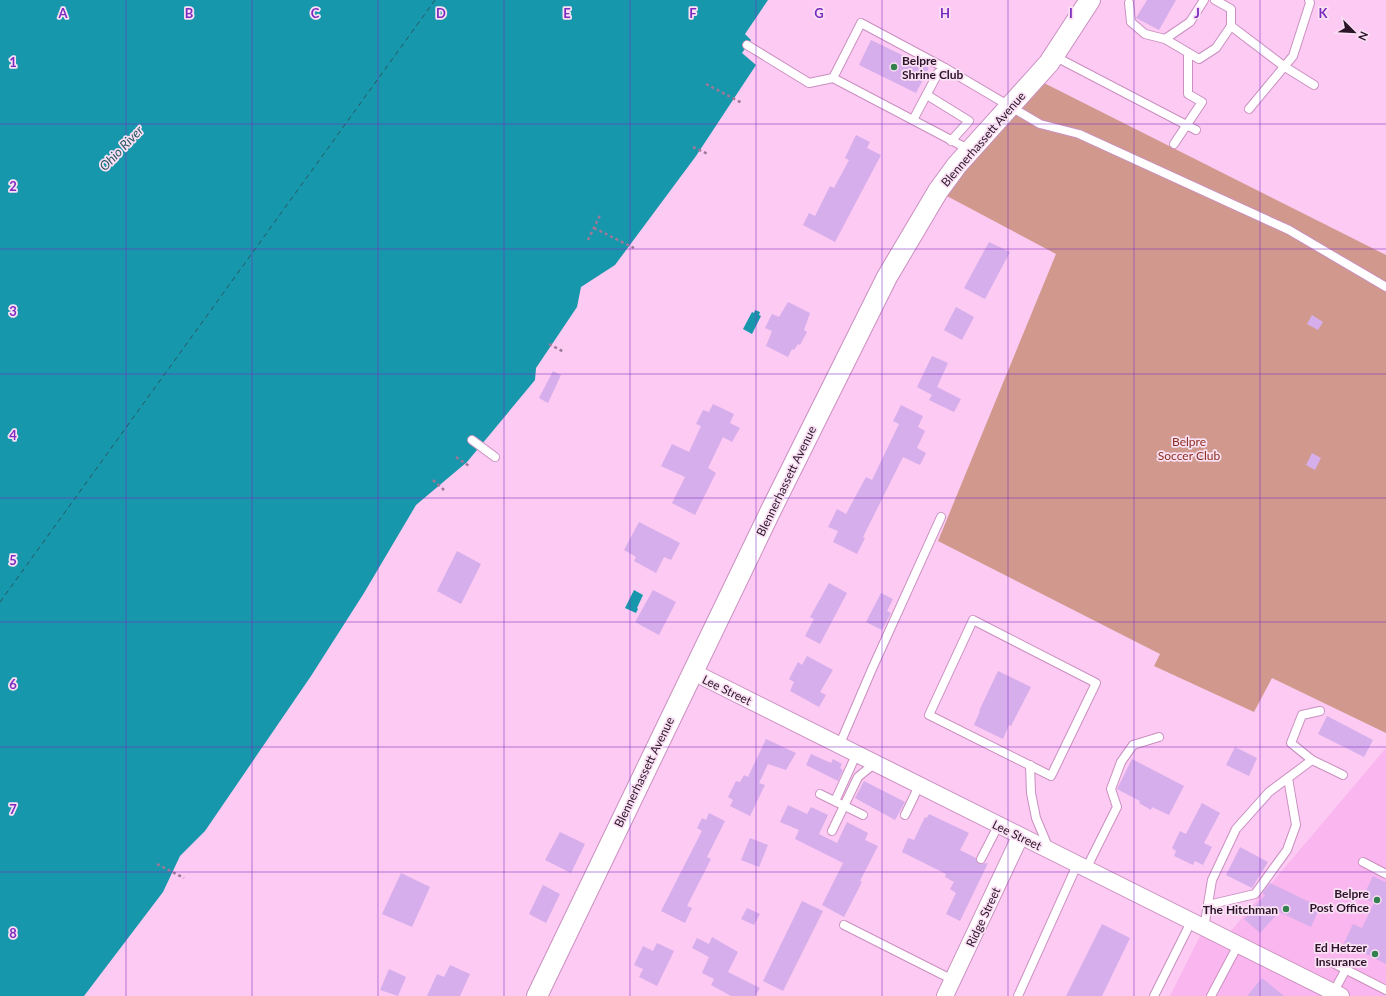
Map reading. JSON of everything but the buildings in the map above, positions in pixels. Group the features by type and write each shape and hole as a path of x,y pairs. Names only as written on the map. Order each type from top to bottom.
{"street":[{"name":"Blennerhassett Avenue","path":"537,996 785,481 887,277 938,191 970,151 1011,107 1054,56 1090,0"},
{"name":"Lee Street","path":"693,672 1336,995"},
{"name":"Ridge Street","path":"945,996 1020,837"}],"lane":[{"path":"1165,39 1190,22 1204,0"},
{"path":"1128,1 1131,22 1145,34 1165,39 1199,59 1216,48 1231,26 1231,9 1215,0"},
{"path":"1249,109 1293,56 1310,2 1309,0"},
{"path":"833,78 861,23 945,68 1040,124 1079,134 1289,230 1386,287"},
{"path":"1231,26 1285,67 1314,85"},
{"path":"747,45 809,82 833,78 970,151"},
{"path":"1174,144 1202,102 1188,94 1188,53"},
{"path":"1054,56 1196,130"},
{"path":"913,120 938,73 945,68"},
{"path":"926,96 969,120 951,141"},
{"path":"472,440 495,456"},
{"path":"839,746 941,517"},
{"path":"973,620 1096,683 1051,776 1030,764 930,715 973,620"},
{"path":"1320,711 1302,715 1290,743 1312,760 1343,775"},
{"path":"1018,996 1081,867 1116,808 1111,789 1121,762 1133,745 1159,737"},
{"path":"834,801 856,755"},
{"path":"1154,996 1198,925 1208,905 1212,880 1236,829 1269,792 1312,760"},
{"path":"832,831 843,805 858,777 874,764"},
{"path":"1030,764 1031,793 1036,818 1050,851"},
{"path":"1208,905 1255,894 1287,850 1296,825 1288,778"},
{"path":"905,815 919,786"},
{"path":"820,794 863,815"},
{"path":"981,859 998,826"},
{"path":"1363,862 1386,874"},
{"path":"844,925 953,980"},
{"path":"1211,996 1238,945"},
{"path":"1333,963 1386,990"},
{"path":"1336,995 1346,969"}],"path":[{"path":"706,84 742,103"},
{"path":"693,147 708,154"},
{"path":"588,240 601,213"},
{"path":"594,228 634,248"},
{"path":"549,344 564,352"},
{"path":"456,457 469,466"},
{"path":"432,480 444,490"},
{"path":"157,864 184,878"}],"shaded area":[{"path":"1386,748 1386,996 1170,996 1204,928 1225,938"}],"green space":[{"name":"Belpre Soccer Club","path":"1042,82 1386,255 1386,733 1272,678 1254,712 1154,666 1160,654 938,541 1056,254 945,195 963,169"}],"water":[{"name":"Ohio River","path":"0,0 768,0 745,34 751,40 742,53 756,65 696,156 615,265 581,287 577,307 536,368 535,380 467,462 416,505 364,593 311,676 205,831 180,856 163,892 84,996 0,996"},
{"path":"755,310 760,312 759,315 761,316 752,334 743,329 752,312 754,313"},
{"path":"634,590 643,595 636,613 625,608"}],"ferry route":[{"path":"0,602 435,0"}],"place":[{"name":"Belpre Shrine Club","path":"894,67"},
{"name":"Belpre Post Office","path":"1377,900"},
{"name":"The Hitchman","path":"1286,909"},
{"name":"Ed Hetzer Insurance","path":"1375,954"}]}
